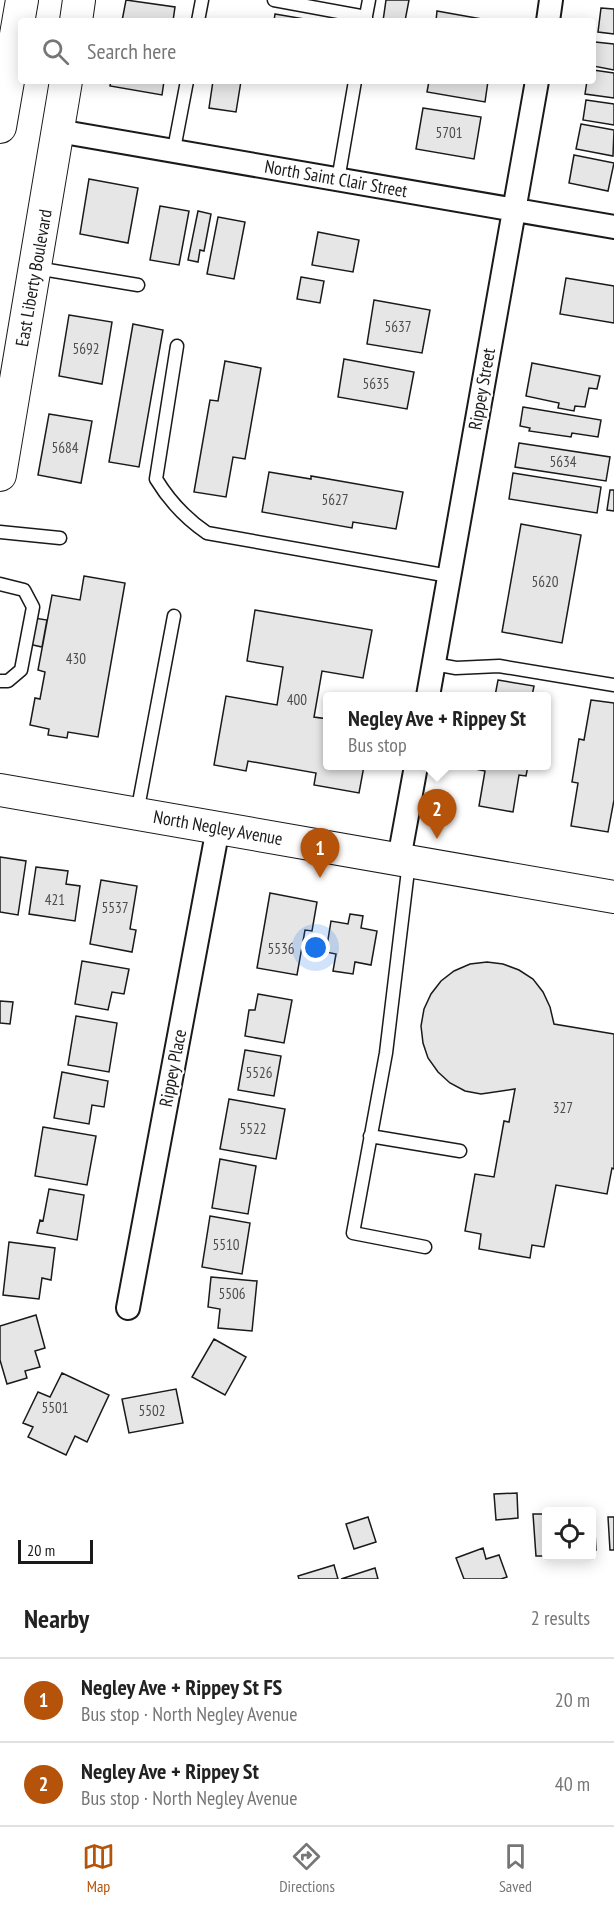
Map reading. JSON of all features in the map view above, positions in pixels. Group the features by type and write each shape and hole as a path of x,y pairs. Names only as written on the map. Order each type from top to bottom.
{"main road":[{"path":"19,18 22,0"},
{"path":"76,18 79,0"},
{"path":"0,122 18,22"},
{"name":"East Liberty Boulevard","path":"0,475 66,84"},
{"name":"North Negley Avenue","path":"0,790 614,897"}],"street":[{"path":"548,18 551,0"},
{"name":"Rippey Street","path":"429,692 536,84"},
{"name":"North Saint Clair Street","path":"58,131 614,226"},
{"path":"404,860 415,770"},
{"name":"Rippey Place","path":"128,1308 218,828"}],"lane":[{"path":"199,18 202,0"},
{"path":"274,0 361,18"},
{"path":"366,18 369,0"},
{"path":"174,149 186,84"},
{"path":"338,180 354,84"},
{"path":"36,268 138,285"},
{"path":"177,346 156,479 168,500 191,522 207,532 449,576"},
{"path":"0,532 60,538"},
{"path":"0,584 24,591 33,607 21,670 8,681 0,681"},
{"path":"136,814 174,616"},
{"path":"434,664 456,668 499,666 614,686"},
{"path":"404,860 386,1053 353,1233 425,1247"},
{"path":"370,1136 460,1151"}],"building":[{"path":"126,0 175,7 173,18 123,18"},
{"path":"386,0 409,0 406,18 383,18"},
{"path":"601,8 614,9 614,34 598,32"},
{"path":"437,11 476,18 436,18"},
{"path":"275,14 298,18 274,18"},
{"path":"596,42 614,44 614,70 596,67"},
{"path":"596,70 614,73 614,98 585,94 587,84 596,84"},
{"path":"110,84 164,84 162,95 110,86"},
{"path":"213,84 241,84 236,112 209,108"},
{"path":"428,84 488,84 485,102 427,92"},
{"path":"586,100 614,104 614,125 583,120"},
{"path":"423,108 481,117 474,159 416,149"},
{"path":"581,124 614,130 613,156 576,149"},
{"path":"574,155 614,163 608,191 569,183"},
{"path":"89,179 138,188 128,243 80,234"},
{"path":"160,206 189,211 179,265 150,260"},
{"path":"198,211 211,214 204,251 200,250 198,262 188,260"},
{"path":"218,217 245,222 234,279 207,274"},
{"path":"318,232 359,240 353,272 312,265"},
{"path":"301,277 324,281 320,303 297,299"},
{"path":"566,278 614,286 614,323 560,314"},
{"path":"374,300 430,310 422,353 367,344"},
{"path":"69,315 112,322 102,384 59,376"},
{"path":"133,324 163,330 139,467 109,462"},
{"path":"344,359 414,372 407,409 338,397"},
{"path":"225,361 261,368 245,459 233,457 226,497 194,492 210,400 218,401"},
{"path":"532,363 600,376 597,389 589,388 585,407 575,406 574,411 558,408 559,403 526,396"},
{"path":"523,407 601,420 598,437 572,433 571,437 529,431 530,428 520,426"},
{"path":"49,414 92,421 81,483 38,475"},
{"path":"519,443 610,457 606,481 515,467"},
{"path":"269,472 311,479 311,476 403,492 396,529 353,522 352,528 262,512"},
{"path":"513,473 601,487 597,513 509,499"},
{"path":"610,490 614,490 614,511 607,510"},
{"path":"521,524 581,535 562,643 502,632"},
{"path":"84,576 125,583 98,737 68,732 67,738 48,735 49,729 30,725 35,698 40,699 45,672 38,670 52,595 80,600"},
{"path":"255,610 372,630 363,678 322,671 314,717 323,718 323,770 363,770 359,793 314,785 316,773 248,761 246,771 214,765 226,696 277,705 283,667 247,661"},
{"path":"28,617 47,620 42,647 24,643"},
{"path":"498,680 534,686 533,692 496,692"},
{"path":"591,700 614,703 614,800 608,832 571,826 578,783 572,782 579,739 584,740"},
{"path":"480,770 527,770 526,776 519,775 513,812 479,806 485,771"},
{"path":"0,857 26,861 18,915 0,912"},
{"path":"36,867 68,871 66,884 80,886 75,921 29,914"},
{"path":"101,880 137,886 130,929 136,930 132,952 90,944"},
{"path":"270,893 317,902 312,931 305,930 297,975 257,968"},
{"path":"350,914 363,916 361,928 377,931 371,965 355,962 353,974 333,971 336,954 326,952 331,921 348,924"},
{"path":"82,961 129,969 124,994 112,992 108,1010 75,1004"},
{"path":"487,962 503,964 533,979 543,992 550,1007 554,1024 614,1034 614,1169 612,1168 607,1194 556,1185 544,1247 532,1245 530,1258 479,1249 481,1234 465,1231 475,1174 494,1177 504,1121 509,1122 515,1089 481,1094 465,1091 450,1083 438,1072 428,1058 423,1043 421,1026 424,1009 431,994 441,981 454,971 470,964"},
{"path":"258,994 292,1000 284,1043 245,1036 249,1010 255,1010"},
{"path":"0,1001 13,1002 10,1024 0,1023"},
{"path":"76,1016 117,1023 109,1072 68,1065"},
{"path":"245,1050 281,1056 274,1096 238,1090"},
{"path":"62,1072 108,1081 104,1107 92,1105 89,1124 54,1118"},
{"path":"229,1099 285,1109 276,1159 220,1149"},
{"path":"43,1127 96,1136 87,1185 35,1176"},
{"path":"220,1159 256,1166 248,1214 212,1208"},
{"path":"49,1189 84,1195 77,1240 37,1233 40,1220 43,1221"},
{"path":"210,1216 250,1223 242,1274 202,1267"},
{"path":"9,1242 55,1248 51,1280 42,1278 39,1299 3,1295"},
{"path":"211,1277 257,1281 252,1331 218,1328 220,1309 208,1307"},
{"path":"36,1315 45,1348 35,1351 40,1367 25,1371 27,1378 7,1384 0,1360 0,1326"},
{"path":"214,1339 246,1357 225,1395 192,1377"},
{"path":"62,1373 109,1395 87,1442 75,1436 66,1455 28,1437 33,1427 23,1423 38,1392 50,1397"},
{"path":"176,1389 183,1423 129,1433 122,1399"},
{"path":"517,1493 518,1518 496,1520 494,1494"},
{"path":"533,1514 542,1514 542,1556 536,1556"},
{"path":"368,1517 376,1542 354,1549 346,1524"},
{"path":"608,1517 614,1517 614,1550 610,1550"},
{"path":"483,1548 486,1559 499,1555 507,1577 464,1579 456,1558"},
{"path":"334,1565 338,1579 299,1579 298,1576"},
{"path":"375,1568 378,1579 341,1579"}],"place":[{"name":"Negley Ave + Rippey St","path":"437,839"},
{"name":"Negley Ave + Rippey St FS","path":"320,878"}]}
